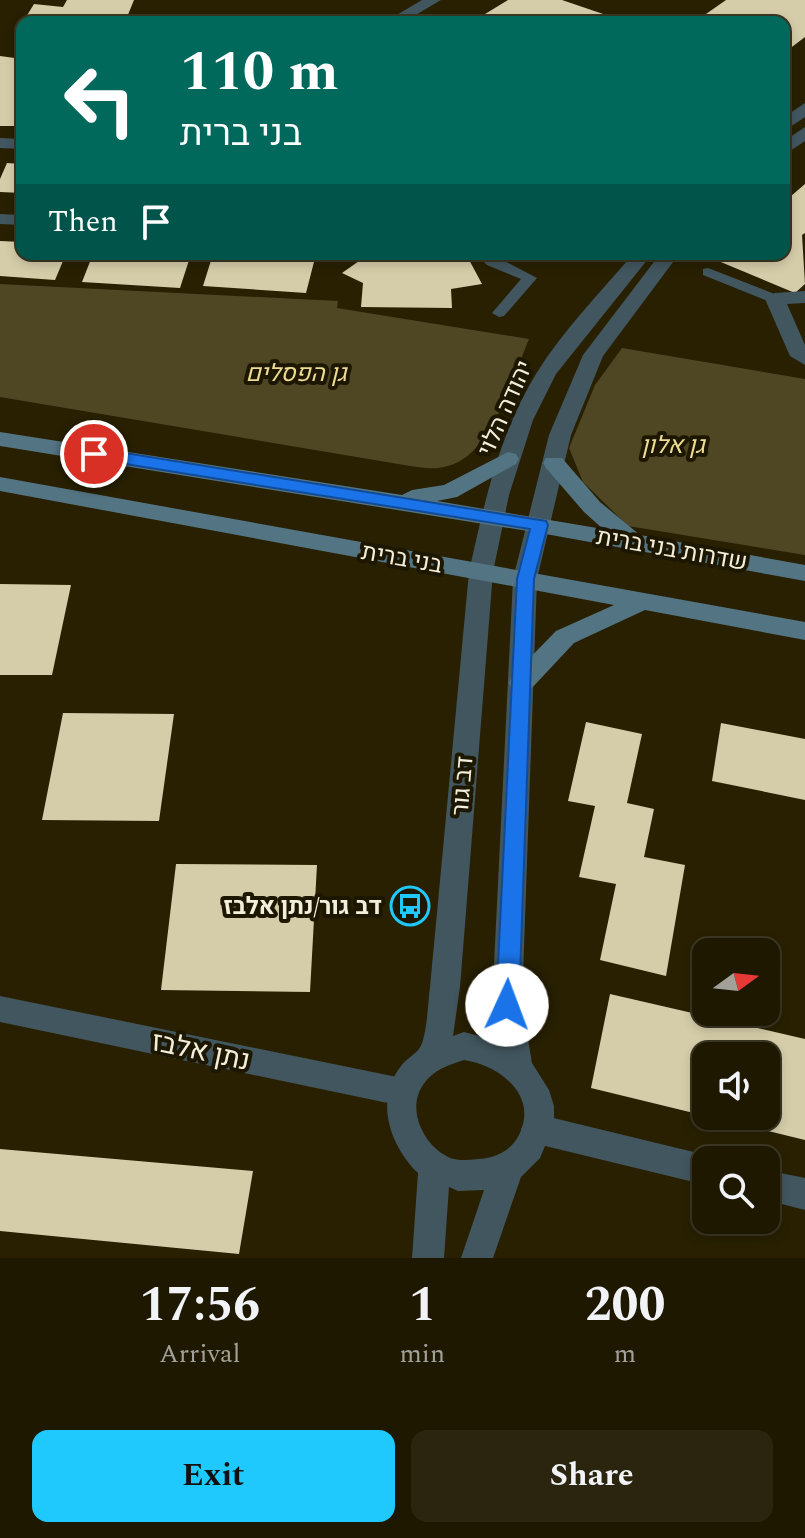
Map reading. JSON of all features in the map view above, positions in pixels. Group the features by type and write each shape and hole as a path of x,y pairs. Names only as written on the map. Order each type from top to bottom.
{"main road":[{"path":"0,439 540,525"},
{"path":"376,499 449,492 508,459"},
{"path":"554,463 592,507 634,542"},
{"name":"בני ברית","path":"0,484 805,631"},
{"name":"שדרות בני ברית","path":"540,525 805,573"},
{"path":"521,683 565,637 644,601"}],"street":[{"path":"404,16 433,0"},
{"name":"יהודה הלוי","path":"492,518 508,459 545,375 638,260"},
{"path":"518,1067 507,1005 525,579 560,435 593,355 665,260"},
{"path":"805,297 775,299 800,356 805,359"},
{"name":"דב גור","path":"435,1054 445,987 481,572 492,518"},
{"name":"נתן אלבז","path":"0,1009 402,1092"},
{"path":"478,1047 507,1057 518,1067 536,1095 537,1129 527,1150 508,1167 494,1174 464,1177 423,1159 407,1139 400,1116 402,1092 415,1069 435,1054 449,1049 478,1047"},
{"path":"537,1129 692,1167"},
{"path":"428,1258 434,1166"},
{"path":"477,1258 508,1167"},
{"path":"780,1188 805,1194"}],"lane":[{"path":"490,260 530,278 499,313"},
{"path":"708,272 775,299"}],"green space":[{"name":"גן הפסלים","path":"0,284 338,301 337,308 529,339 499,413 477,447 448,466 424,468 0,397"},
{"name":"גן אלון","path":"622,348 805,379 805,555 628,526 583,482 569,448 595,385"}],"building":[{"path":"67,0 134,0 127,16 27,16 34,4 63,7"},
{"path":"508,0 562,0 609,16 482,16"},
{"path":"726,0 805,0 805,37 790,48 790,16 703,16"},
{"path":"0,56 16,58 16,126 0,126"},
{"path":"7,163 16,164 16,193 0,192 0,179"},
{"path":"805,184 805,233 802,235 805,284 795,293 716,260 790,260 790,197"},
{"path":"0,241 16,242 16,260 63,260 55,280 0,276"},
{"path":"91,260 189,260 180,288 82,282"},
{"path":"211,260 314,260 306,293 203,286"},
{"path":"360,260 469,260 482,284 451,289 452,308 361,307 363,283 342,273"},
{"path":"0,584 71,585 52,675 0,675"},
{"path":"63,713 174,714 159,821 42,820"},
{"path":"586,722 642,734 627,803 654,809 644,857 685,865 666,976 600,960 616,884 579,877 595,806 568,801"},
{"path":"721,723 805,739 805,800 712,781"},
{"path":"176,864 317,865 310,992 161,990"},
{"path":"610,994 692,1013 692,1026 749,1026 805,1039 805,1140 764,1130 780,1130 780,1042 692,1042 692,1113 591,1088"},
{"path":"0,1149 253,1171 239,1254 0,1231"}],"place":[{"name":"דב גור/נתן אלבז","path":"410,906"}],"route":[{"path":"94,454 540,525 525,579 507,1005"}]}
